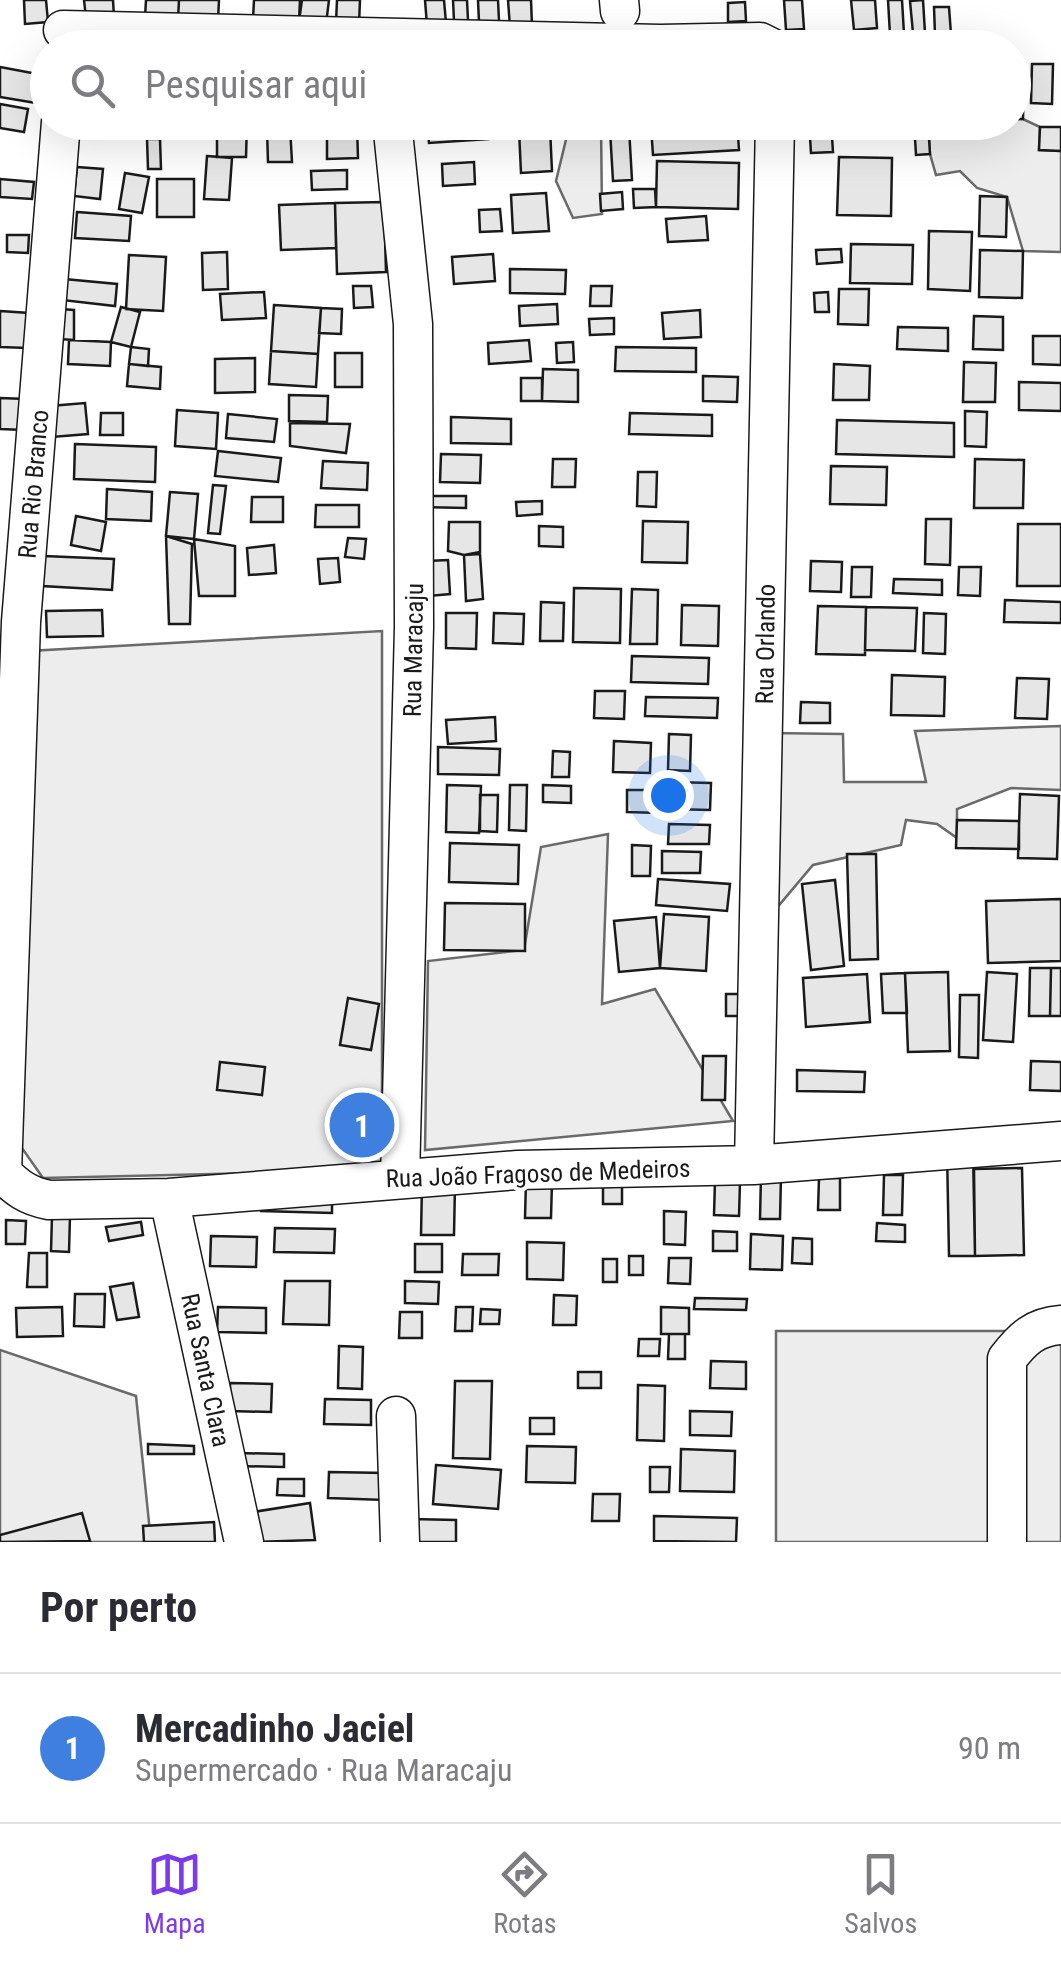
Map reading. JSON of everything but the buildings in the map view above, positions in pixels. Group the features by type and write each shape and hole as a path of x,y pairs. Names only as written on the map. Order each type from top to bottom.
{"street":[{"path":"63,28 103,30"},
{"name":"Rua Rio Branco","path":"4,1146 10,622 59,140"},
{"name":"Rua Maracaju","path":"394,140 413,324 414,627 400,1178"},
{"name":"Rua Orlando","path":"754,1165 775,140"},
{"name":"Rua João Fragoso de Medeiros","path":"4,1146 2,1173 9,1191 49,1200 169,1198 518,1170 754,1165 1061,1140"},
{"name":"Rua Santa Clara","path":"169,1198 244,1542"},
{"path":"1007,1542 1007,1359 1022,1339 1042,1326 1061,1325"},
{"path":"396,1416 400,1542"}],"shaded area":[{"path":"1031,123 1040,127 1039,150 1061,151 1061,252 1023,251 1007,197 977,188 960,171 936,175 929,140 1031,140"},
{"path":"566,140 601,140 602,214 573,218 556,181"},
{"path":"382,631 382,1170 43,1178 5,1124 29,651"},
{"path":"1061,726 1061,790 1011,788 957,809 957,838 937,824 906,820 901,845 813,865 759,929 771,733 843,734 844,782 926,782 915,731"},
{"path":"608,834 602,1004 655,989 733,1121 425,1150 428,961 524,950 541,847"},
{"path":"776,1331 1061,1331 1061,1542 776,1542"},
{"path":"0,1350 136,1396 151,1542 0,1542"}],"place":[{"name":"Mercadinho Jaciel","path":"362,1125"}]}
